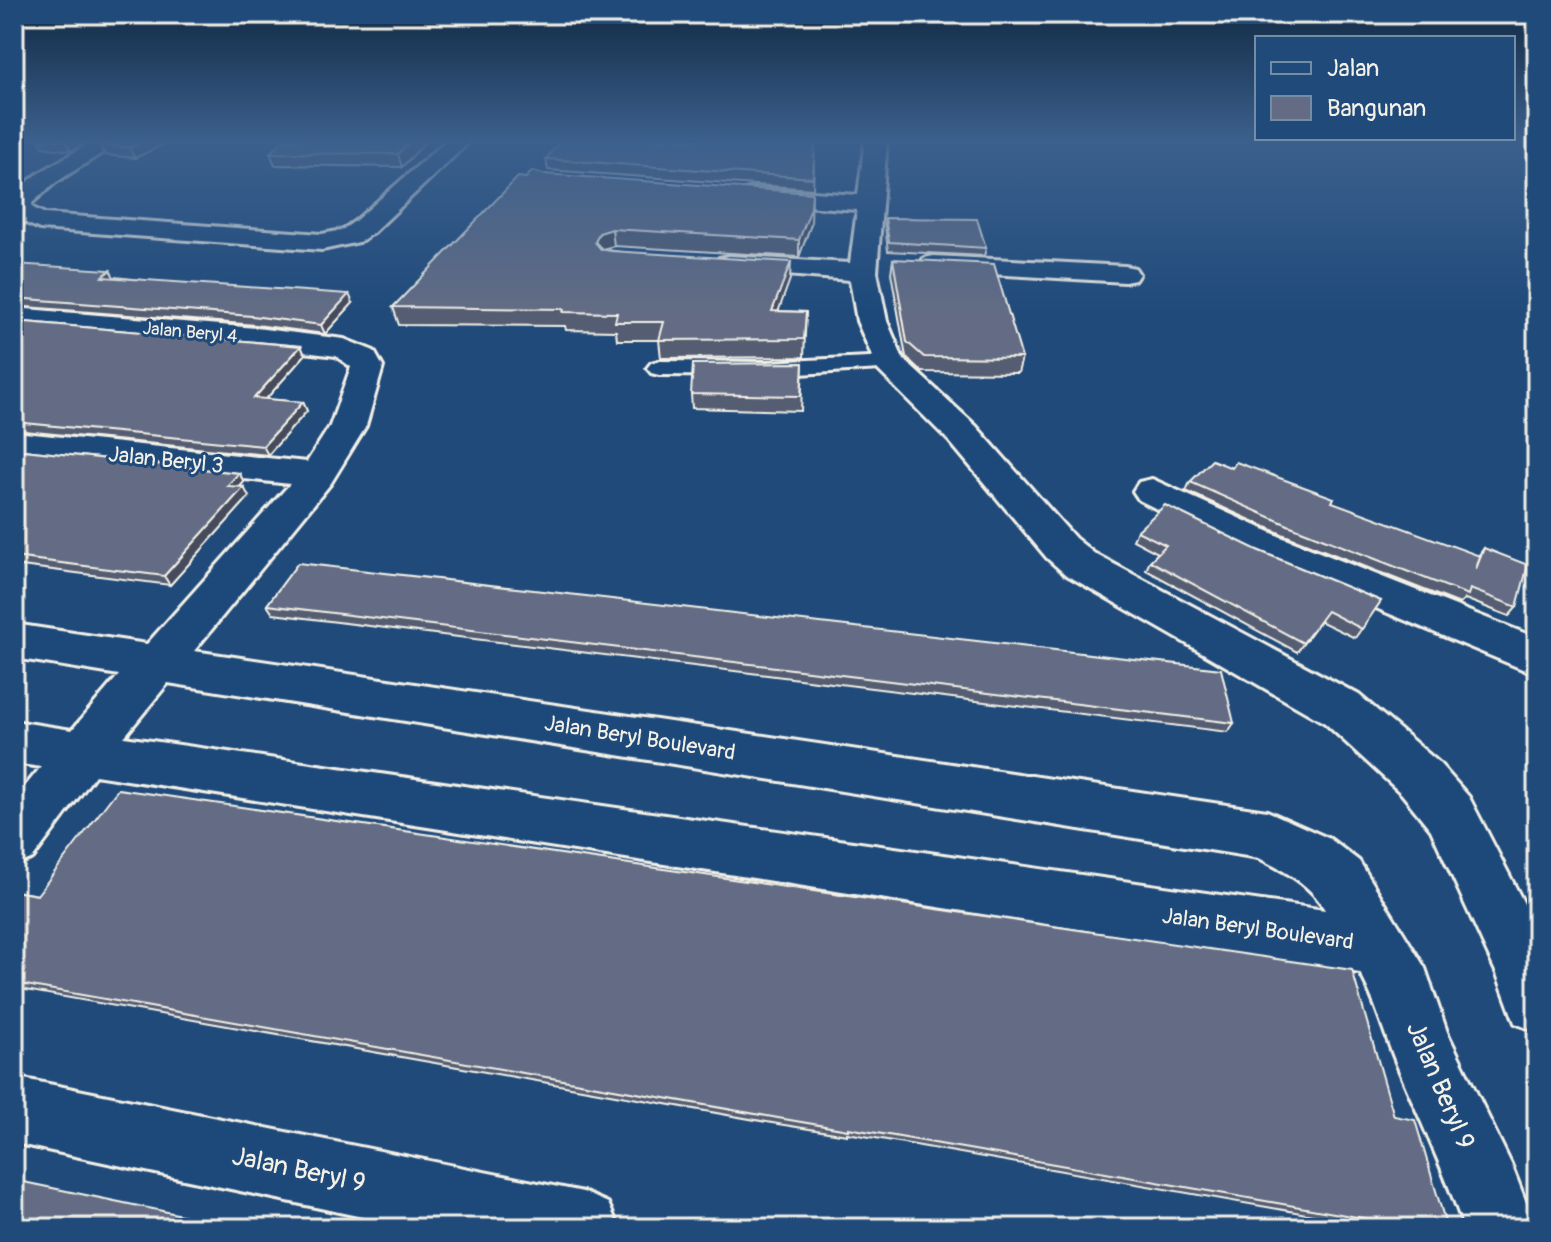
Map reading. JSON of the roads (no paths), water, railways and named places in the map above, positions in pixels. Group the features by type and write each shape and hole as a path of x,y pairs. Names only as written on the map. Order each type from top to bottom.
{"street":[{"path":"23,198 19,201 22,212 40,221 322,242 350,236 396,198"},
{"path":"800,198 870,203"},
{"path":"870,198 883,264 872,321 889,363 963,434 1061,548 1080,564 1342,709 1420,778 1450,814 1524,966 1537,1001"},
{"path":"707,263 883,264 1125,274"},
{"name":"Jalan Beryl 4","path":"14,317 256,337 344,348 363,358 367,367 348,426 318,475"},
{"name":"Jalan Beryl 3","path":"14,443 318,475"},
{"path":"14,841 96,738 318,475"},
{"path":"1152,491 1267,547 1537,657"},
{"name":"Jalan Beryl Boulevard","path":"14,641 151,673 1267,835 1311,857 1339,880 1374,946"},
{"name":"Jalan Beryl Boulevard","path":"14,742 96,738 1374,946"},
{"name":"Jalan Beryl 9","path":"1374,946 1403,990 1419,1042 1486,1189 1500,1228"},
{"name":"Jalan Beryl 9","path":"14,1110 583,1228"}],"lane":[{"path":"659,368 812,368 889,363"}]}
